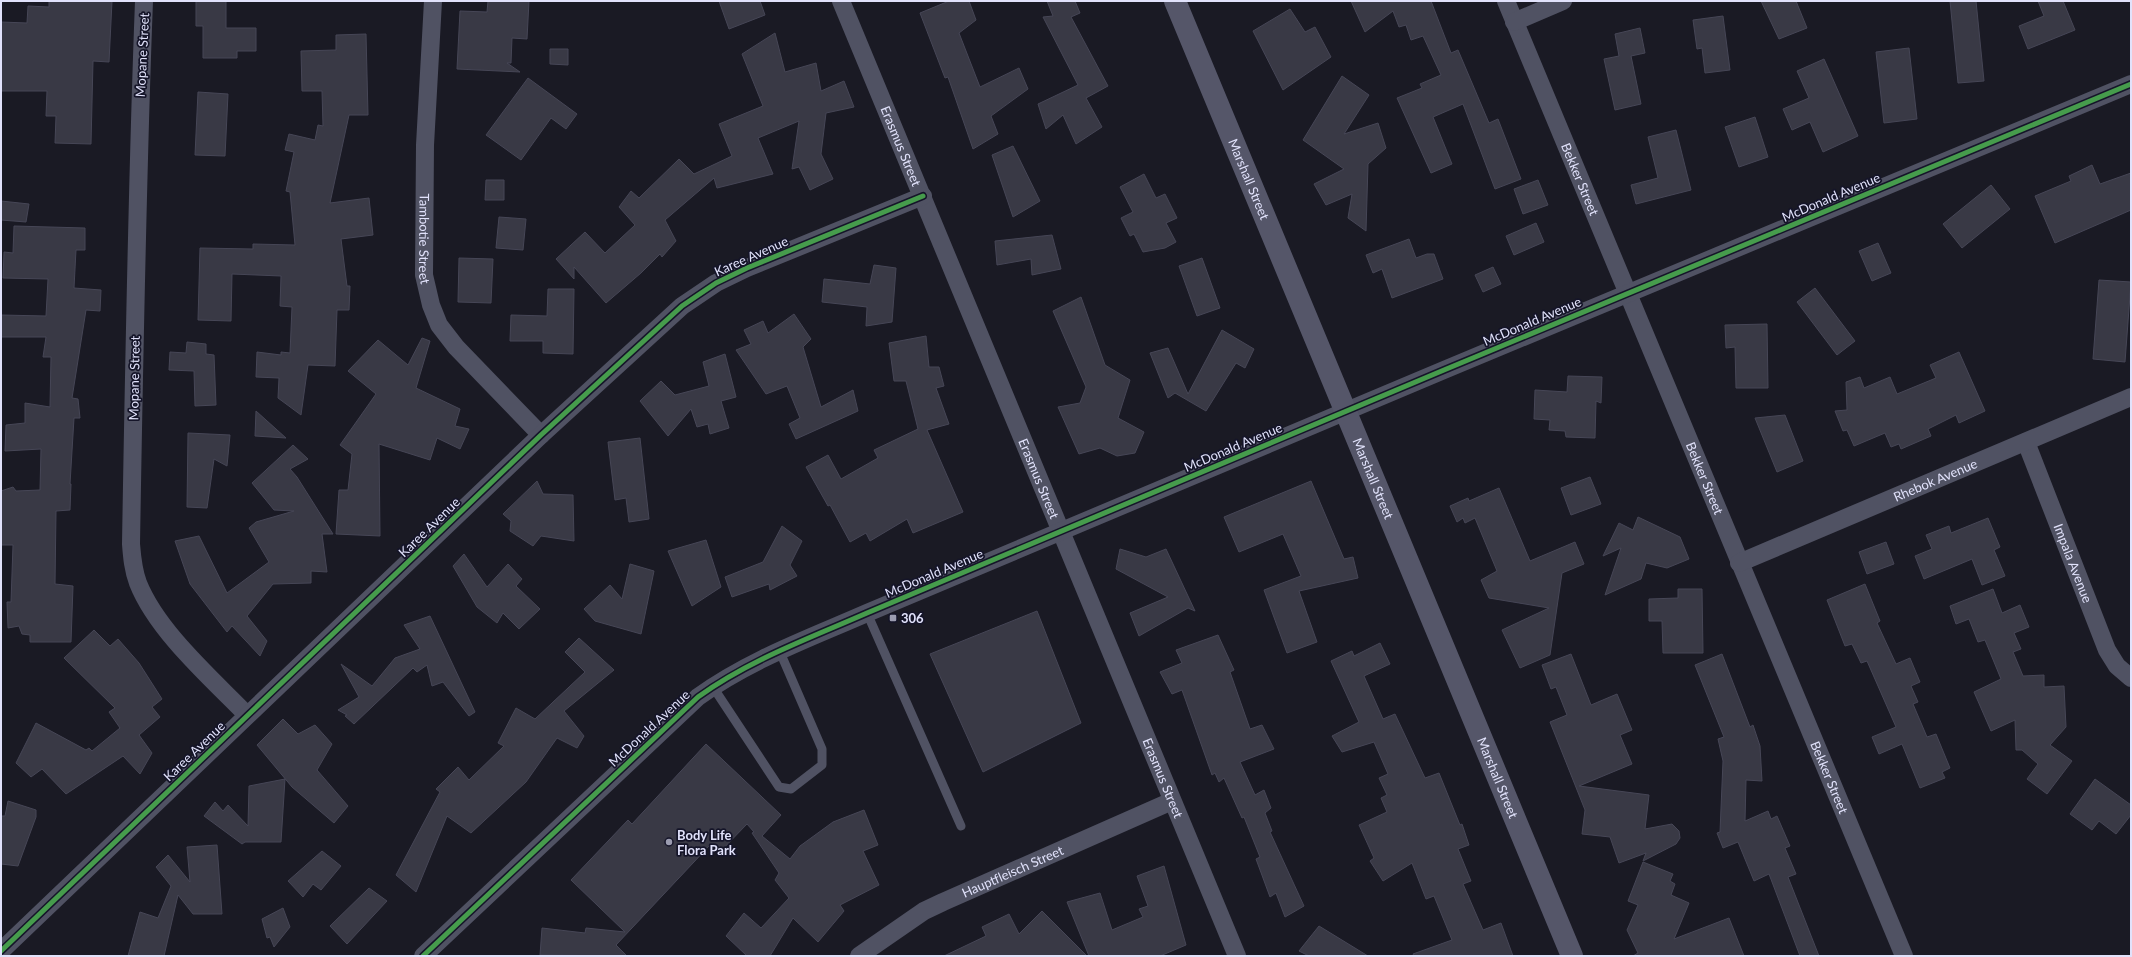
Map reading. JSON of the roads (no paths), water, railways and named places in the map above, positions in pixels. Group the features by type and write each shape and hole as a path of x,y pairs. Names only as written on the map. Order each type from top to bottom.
{"street":[{"name":"Mopane Street","path":"144,1 140,101 131,544 133,568 146,600 174,638 247,715"},
{"name":"Tambotie Street","path":"433,1 425,145 424,275 431,304 439,325 456,347 541,435"},
{"name":"Erasmus Street","path":"841,1 1237,956"},
{"name":"Marshall Street","path":"1175,1 1572,956"},
{"name":"Bekker Street","path":"1506,1 1629,293 1739,563 1904,956"},
{"path":"1514,22 1563,1"},
{"name":"McDonald Avenue","path":"424,956 667,726 713,687 780,652 867,613 1345,411 2131,84"},
{"name":"Karee Avenue","path":"1,951 541,435 682,306 716,283 747,268 923,196"},
{"name":"Rhebok Avenue","path":"1739,563 2131,397"},
{"name":"Impala Avenue","path":"2026,442 2107,650 2117,666 2131,678"},
{"name":"Hauptfleisch Street","path":"859,956 924,911 1172,801"}],"lane":[{"path":"867,613 961,826"},
{"path":"713,687 779,787 790,789 822,765 824,757 780,652"}],"place":[{"name":"306","path":"893,618"},
{"name":"Body Life Flora Park","path":"669,842"}]}
